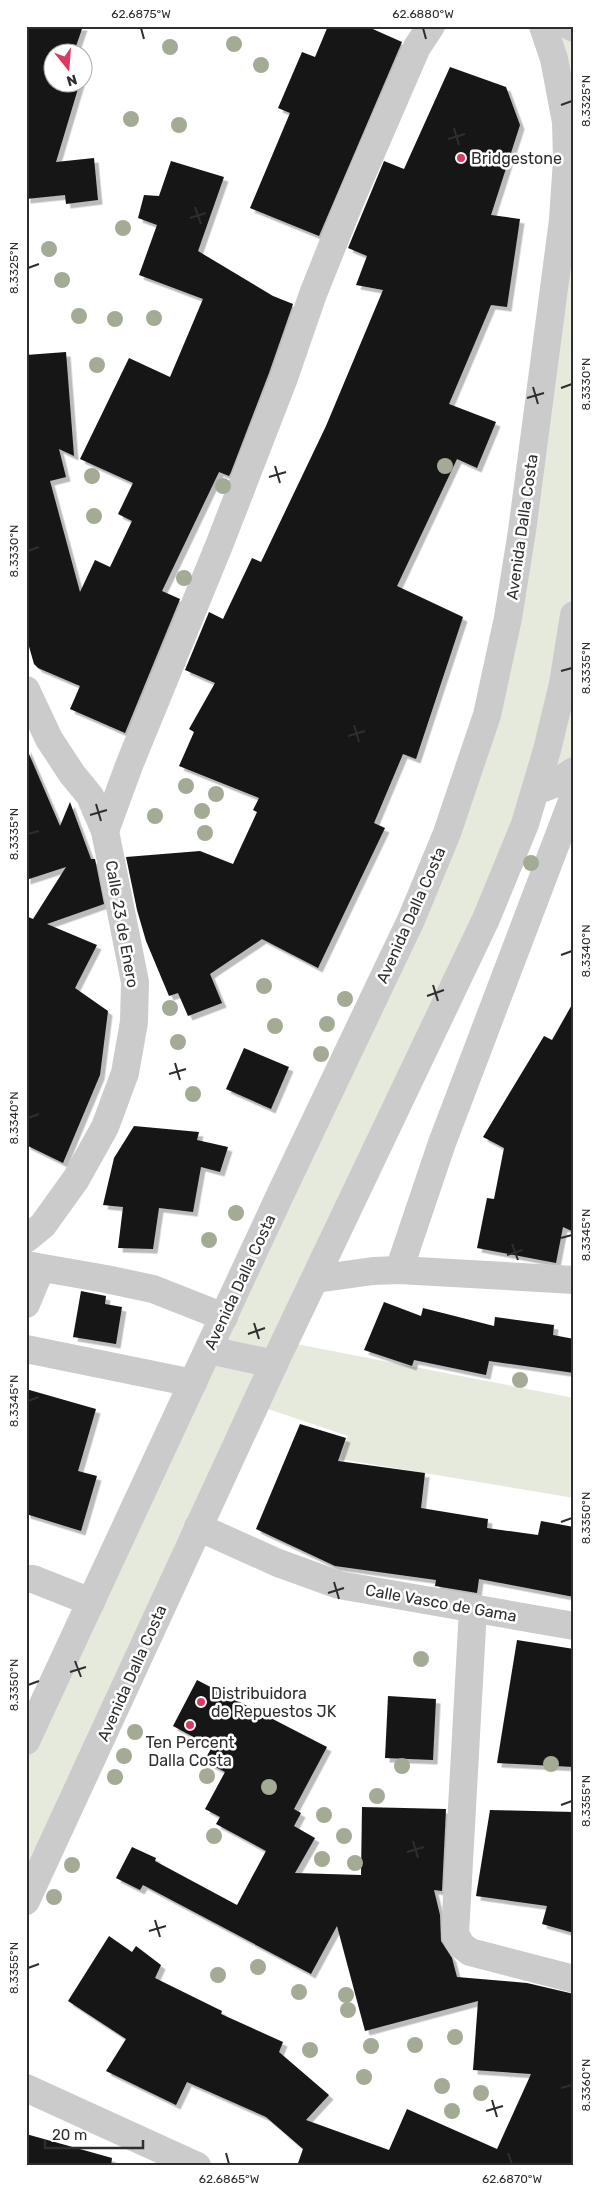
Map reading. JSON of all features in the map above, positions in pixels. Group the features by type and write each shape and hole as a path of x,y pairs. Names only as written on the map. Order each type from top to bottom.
{"street":[{"path":"105,831 130,763 224,534 284,378 313,294 349,204 418,47 431,26"},
{"name":"Avenida Dalla Costa","path":"26,1741 411,920 447,833 488,715 508,618 522,531 563,220 567,160 566,122 554,59 543,26"},
{"path":"570,26 574,28"},
{"name":"Avenida Dalla Costa","path":"26,1901 274,1364 486,919 525,824 547,750 562,684 574,615"},
{"name":"Calle 23 de Enero","path":"26,690 49,739 72,774 90,796 105,831 135,982 134,1022 125,1072 105,1127 76,1179 43,1225 26,1239"},
{"path":"535,791 554,784 574,771"},
{"path":"398,1270 442,1143 574,796"},
{"path":"26,1304 33,1266 106,1278 153,1289 224,1317"},
{"path":"316,1279 373,1271 398,1270 574,1280"},
{"path":"26,1349 193,1383"},
{"path":"208,1350 274,1364"},
{"name":"Calle Vasco de Gama","path":"198,1528 278,1563 339,1585 574,1626"},
{"path":"26,1579 34,1579 91,1602"},
{"path":"473,1609 455,1934 461,1945 470,1952 574,1979"},
{"path":"26,2088 197,2166"}],"shaded area":[{"path":"543,26 574,26 574,771 535,792 286,1342 574,1398 574,1498 340,1459 348,1436 256,1405 26,1901 26,1741 466,780 563,220"}],"building":[{"path":"26,26 83,26 77,42 42,42 42,92 77,92 56,162 94,158 98,200 66,204 65,195 26,199"},
{"path":"328,26 366,26 402,42 319,236 250,208 290,113 278,108 302,52 315,57"},
{"path":"450,67 506,87 520,125 491,215 520,219 507,307 491,305 449,404 496,422 477,468 457,459 397,586 463,617 416,759 403,754 374,823 385,828 318,968 262,939 210,974 222,1003 188,1016 178,993 169,996 146,941 137,910 126,857 200,851 233,864 257,812 253,810 259,798 179,766 194,732 189,729 215,683 185,670 209,612 223,619 252,558 261,562 326,426 383,290 356,285 367,256 348,248 384,161 404,169"},
{"path":"171,161 224,177 198,251 273,296 293,304 231,472 229,476 219,472 162,591 180,599 125,733 70,709 80,686 38,668 34,664 26,636 26,355 66,352 74,456 59,449 66,477 50,481 80,592 95,560 110,567 132,521 118,514 133,483 80,459 129,358 170,377 203,299 139,275 157,225 138,218 144,195 159,196"},
{"path":"26,747 60,826 70,802 91,859 95,859 104,904 47,924 97,945 75,988 108,1011 100,1075 63,1163 26,1145 26,916 33,919 66,867 26,880"},
{"path":"574,1001 574,1232 563,1227 556,1263 477,1248 487,1198 494,1199 504,1148 483,1137 544,1036 552,1040"},
{"path":"244,1048 289,1067 271,1109 226,1089"},
{"path":"134,1126 199,1132 197,1140 228,1147 220,1172 201,1167 193,1212 159,1208 153,1249 118,1248 123,1207 103,1205 114,1158"},
{"path":"81,1291 106,1296 105,1304 122,1307 116,1344 73,1337"},
{"path":"384,1302 421,1316 423,1308 494,1326 495,1317 554,1325 553,1335 574,1339 574,1373 489,1361 486,1375 414,1360 412,1366 364,1350"},
{"path":"26,1389 96,1409 78,1471 97,1476 81,1531 26,1514"},
{"path":"300,1424 346,1438 338,1461 425,1473 421,1508 488,1519 487,1528 538,1535 541,1521 574,1527 574,1597 479,1579 477,1593 435,1586 436,1580 335,1566 256,1529"},
{"path":"517,1640 574,1649 574,1767 497,1763"},
{"path":"197,1680 327,1747 294,1809 301,1813 294,1826 315,1838 295,1873 361,1875 362,1807 446,1809 442,1891 434,1890 440,1915 441,1941 452,1958 457,1977 527,1983 574,1994 574,2166 297,2166 303,2149 266,2117 187,2082 176,2105 106,2071 126,2039 68,2001 109,1936 132,1952 136,1946 161,1965 155,1978 222,2011 221,2014 283,2042 279,2052 329,2095 306,2120 389,2150 407,2109 497,2149 531,2074 473,2070 478,2001 365,2031 337,1926 311,1974 143,1885 140,1890 116,1878 132,1847 156,1858 155,1861 237,1905 266,1851 216,1824 220,1817 205,1809 225,1772 204,1761 212,1747 173,1726"},
{"path":"388,1696 436,1699 433,1760 385,1758"},
{"path":"490,1810 574,1812 574,1933 542,1924 547,1906 476,1896"},
{"path":"26,2134 112,2158 111,2166 26,2166"}],"place":[{"name":"Bridgestone","path":"461,158"},
{"name":"Distribuidora de Repuestos JK","path":"201,1702"},
{"name":"Ten Percent Dalla Costa","path":"190,1725"}]}
